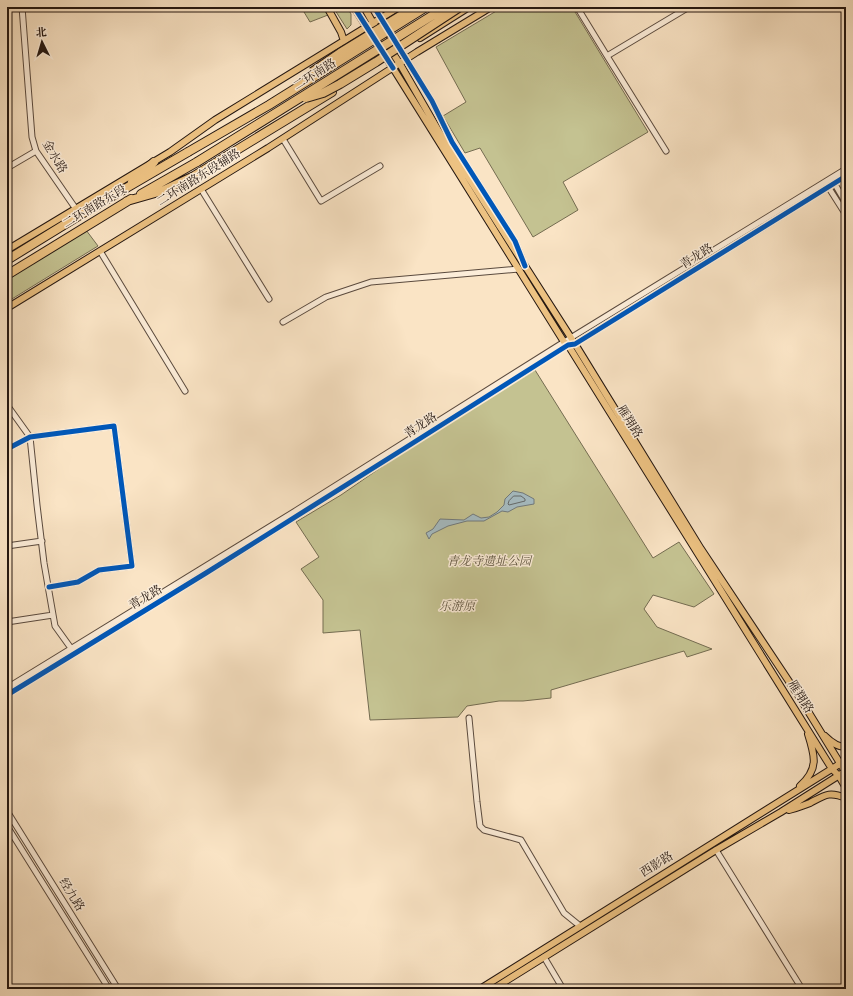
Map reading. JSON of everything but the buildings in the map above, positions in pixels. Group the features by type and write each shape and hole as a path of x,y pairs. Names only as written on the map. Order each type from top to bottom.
{"highway":[{"path":"269,105 302,79 334,57 415,7"},
{"name":"二环南路","path":"188,152 269,105 426,7"},
{"name":"二环南路","path":"197,162 446,7"},
{"path":"295,101 323,93 340,84 460,7"},
{"path":"127,202 162,191 194,176 394,54"},
{"name":"二环南路东段","path":"7,260 78,212 121,192 188,152"},
{"path":"121,192 154,162"},
{"name":"二环南路东段","path":"7,275 127,202 197,162"}],"main road":[{"path":"327,7 341,32 344,41"},
{"path":"354,7 367,27 394,54"},
{"path":"364,7 394,54"},
{"path":"7,250 78,212 170,152 215,120 399,7"},
{"path":"394,54 469,7"},
{"name":"二环南路东段辅路","path":"7,308 283,139 491,7"},
{"name":"雁翔路","path":"394,54 438,130 522,267 566,344 832,769 839,776 846,788"},
{"name":"雁翔路","path":"394,54 393,68 522,267 570,339 575,344 700,549 798,695 846,772"},
{"path":"789,796 808,778 813,764 813,752 805,725"},
{"path":"820,730 833,743 841,747 846,747"},
{"name":"西影路","path":"480,989 846,760"},
{"name":"西影路","path":"493,989 716,850 846,772"},
{"path":"781,812 803,806 828,794 846,798"}],"street":[{"name":"金水路","path":"22,7 32,137 36,151 78,212"},
{"path":"283,322 326,297 371,282 522,267 515,241 452,142 435,107 406,60 394,54 381,18 374,7"},
{"path":"577,7 666,151"},
{"path":"606,56 689,7"},
{"path":"283,139 321,201 380,166"},
{"path":"7,168 36,151"},
{"name":"青龙路","path":"7,695 73,651 308,503 566,344 570,339 832,181 846,169"},
{"name":"青龙路","path":"832,181 846,176"},
{"path":"832,181 846,203"},
{"path":"827,184 846,215"},
{"name":"青龙路","path":"566,344 575,344 827,184"},
{"path":"201,189 269,299"},
{"path":"100,251 185,390"},
{"path":"7,405 30,437 37,504 48,587 55,626 73,651"},
{"path":"7,449 30,437 114,426 132,566 99,570 78,582 48,587"},
{"path":"7,546 42,540"},
{"path":"7,622 53,615"},
{"name":"青龙路","path":"7,688 73,651"},
{"path":"468,718 480,826 484,830 521,840 564,913 580,926"},
{"name":"经九路","path":"7,811 118,989"},
{"name":"经九路","path":"7,826 109,989"},
{"path":"716,850 802,989"},
{"path":"544,957 563,989"}],"green space":[{"path":"301,7 324,7 328,15 310,22"},
{"path":"333,7 347,7 351,14 351,25 347,29"},
{"path":"503,7 572,7 648,132 563,182 578,210 533,237 480,148 465,153 443,116 466,102 436,47"},
{"path":"86,230 98,246 7,302 7,280"},
{"name":"青龙寺遗址公园","path":"535,370 653,558 679,542 714,594 694,607 653,595 644,609 657,627 712,649 687,657 684,651 551,690 551,698 523,701 499,701 467,706 458,717 370,720 360,630 323,633 323,600 301,569 319,557 296,522 341,495 422,439"}],"water":[{"path":"513,491 523,493 534,499 534,504 517,507 508,512 502,511 484,521 467,521 448,526 432,534 429,539 426,533 433,529 440,519 464,520 473,514 481,518 489,517 504,505 505,499"}],"cycle path":[{"path":"354,7 393,68"},
{"path":"374,7 432,101 452,142 515,241 525,266"},
{"path":"7,695 206,573 568,345 575,344 846,176"},
{"path":"7,449 30,437 114,426 132,566 99,570 78,582 49,587"}],"park label":[{"name":"乐游原","path":"457,607"}]}
